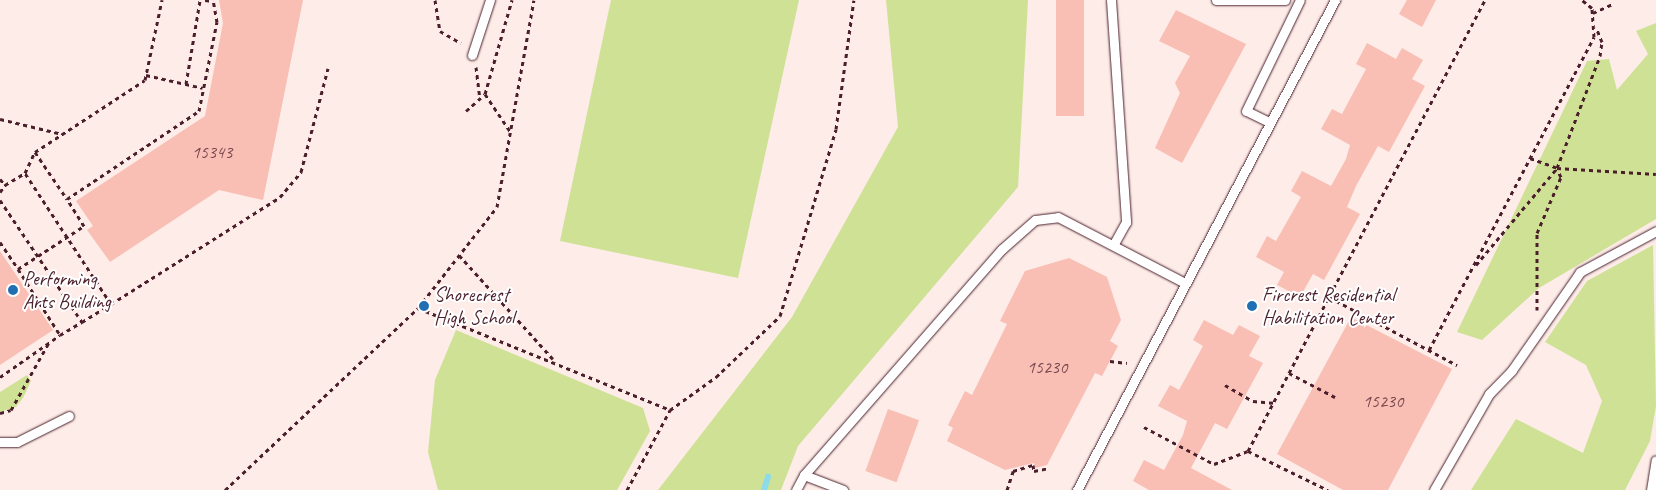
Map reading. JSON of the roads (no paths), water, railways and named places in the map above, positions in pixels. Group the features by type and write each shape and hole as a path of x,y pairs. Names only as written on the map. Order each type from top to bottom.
{"lane":[{"path":"472,55 490,0"},
{"path":"1110,0 1126,222 1113,245"},
{"path":"1216,0 1285,0"},
{"path":"1269,122 1246,111 1300,0"},
{"path":"1077,490 1183,282 1335,0"},
{"path":"796,490 804,475 1002,249 1036,220 1058,217 1183,282"},
{"path":"1434,490 1488,394 1512,370 1580,272 1656,231"},
{"path":"0,442 17,442 69,416"},
{"path":"1651,490 1656,460"},
{"path":"804,475 843,490"}],"waterway":[{"path":"764,490 768,477"}],"place":[{"name":"Performing Arts Building","path":"13,290"},
{"name":"Shorecrest High School","path":"424,306"},
{"name":"Fircrest Residential Habilitation Center","path":"1252,306"}]}
